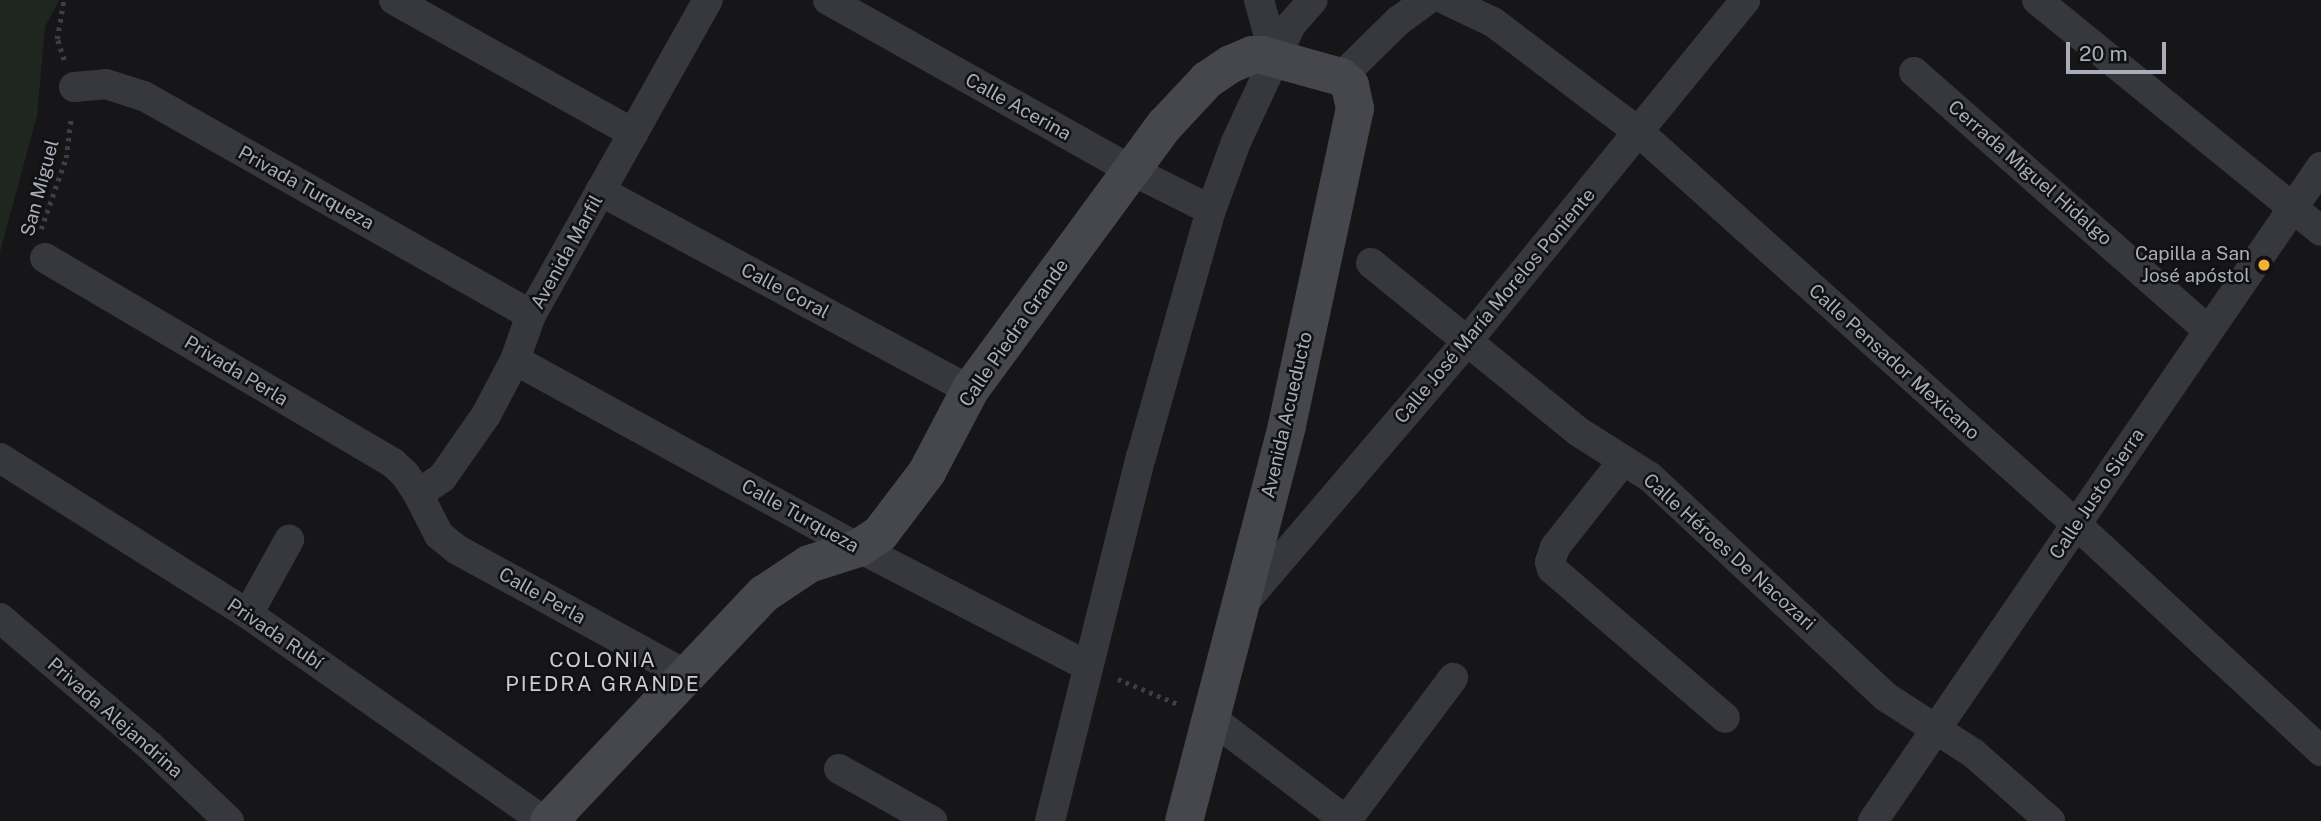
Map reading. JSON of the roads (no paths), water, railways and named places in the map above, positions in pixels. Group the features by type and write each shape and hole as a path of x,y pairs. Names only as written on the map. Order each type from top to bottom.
{"street":[{"path":"394,0 633,133"},
{"name":"Avenida Marfil","path":"418,494 442,478 486,415 515,360 531,315 708,0"},
{"name":"Calle Acerina","path":"828,0 1131,170 1211,210"},
{"path":"1259,0 1275,58"},
{"path":"1275,58 1341,77 1398,20 1427,0"},
{"name":"Calle Pensador Mexicano","path":"1446,0 1493,22 1640,133 2077,526 2321,751"},
{"name":"Calle José María Morelos Poniente","path":"1239,608 1469,339 1640,133 1745,0"},
{"path":"2037,0 2321,231"},
{"path":"1050,821 1141,457 1211,210 1236,142 1275,58 1291,25 1312,1"},
{"name":"Calle Piedra Grande","path":"546,821 764,594 791,573 859,548 880,534 915,490 970,390 1165,125 1208,80 1231,64 1252,55 1275,58"},
{"name":"Cerrada Miguel Hidalgo","path":"1914,72 2208,330"},
{"name":"Avenida Acueducto","path":"1184,821 1287,426 1353,125 1355,108 1352,93 1341,77"},
{"name":"Privada Turqueza","path":"70,84 106,84 144,96 531,315"},
{"name":"Calle Justo Sierra","path":"1873,821 2321,167"},
{"name":"Calle Coral","path":"600,191 970,390"},
{"name":"Privada Perla","path":"45,258 393,463 405,474 418,494"},
{"name":"Calle Héroes De Nacozari","path":"1371,262 1469,339 1579,432 1650,477 1886,697 1973,753 2050,821"},
{"name":"Calle Turqueza","path":"515,360 859,548 1088,666"},
{"name":"Privada Rubí","path":"0,457 248,614 546,821"},
{"path":"1623,461 1555,547 1550,562 1552,569 1725,718"},
{"name":"Calle Perla","path":"418,494 439,535 456,549 688,676"},
{"path":"248,614 289,540"},
{"name":"Privada Alejandrina","path":"0,618 150,746 229,821"},
{"path":"1211,718 1346,821 1453,678"},
{"path":"839,769 932,821"}],"place":[{"name":"Capilla a San José apóstol","path":"2264,265"}],"district":[{"name":"COLONIA PIEDRA GRANDE","path":"603,672"}]}
